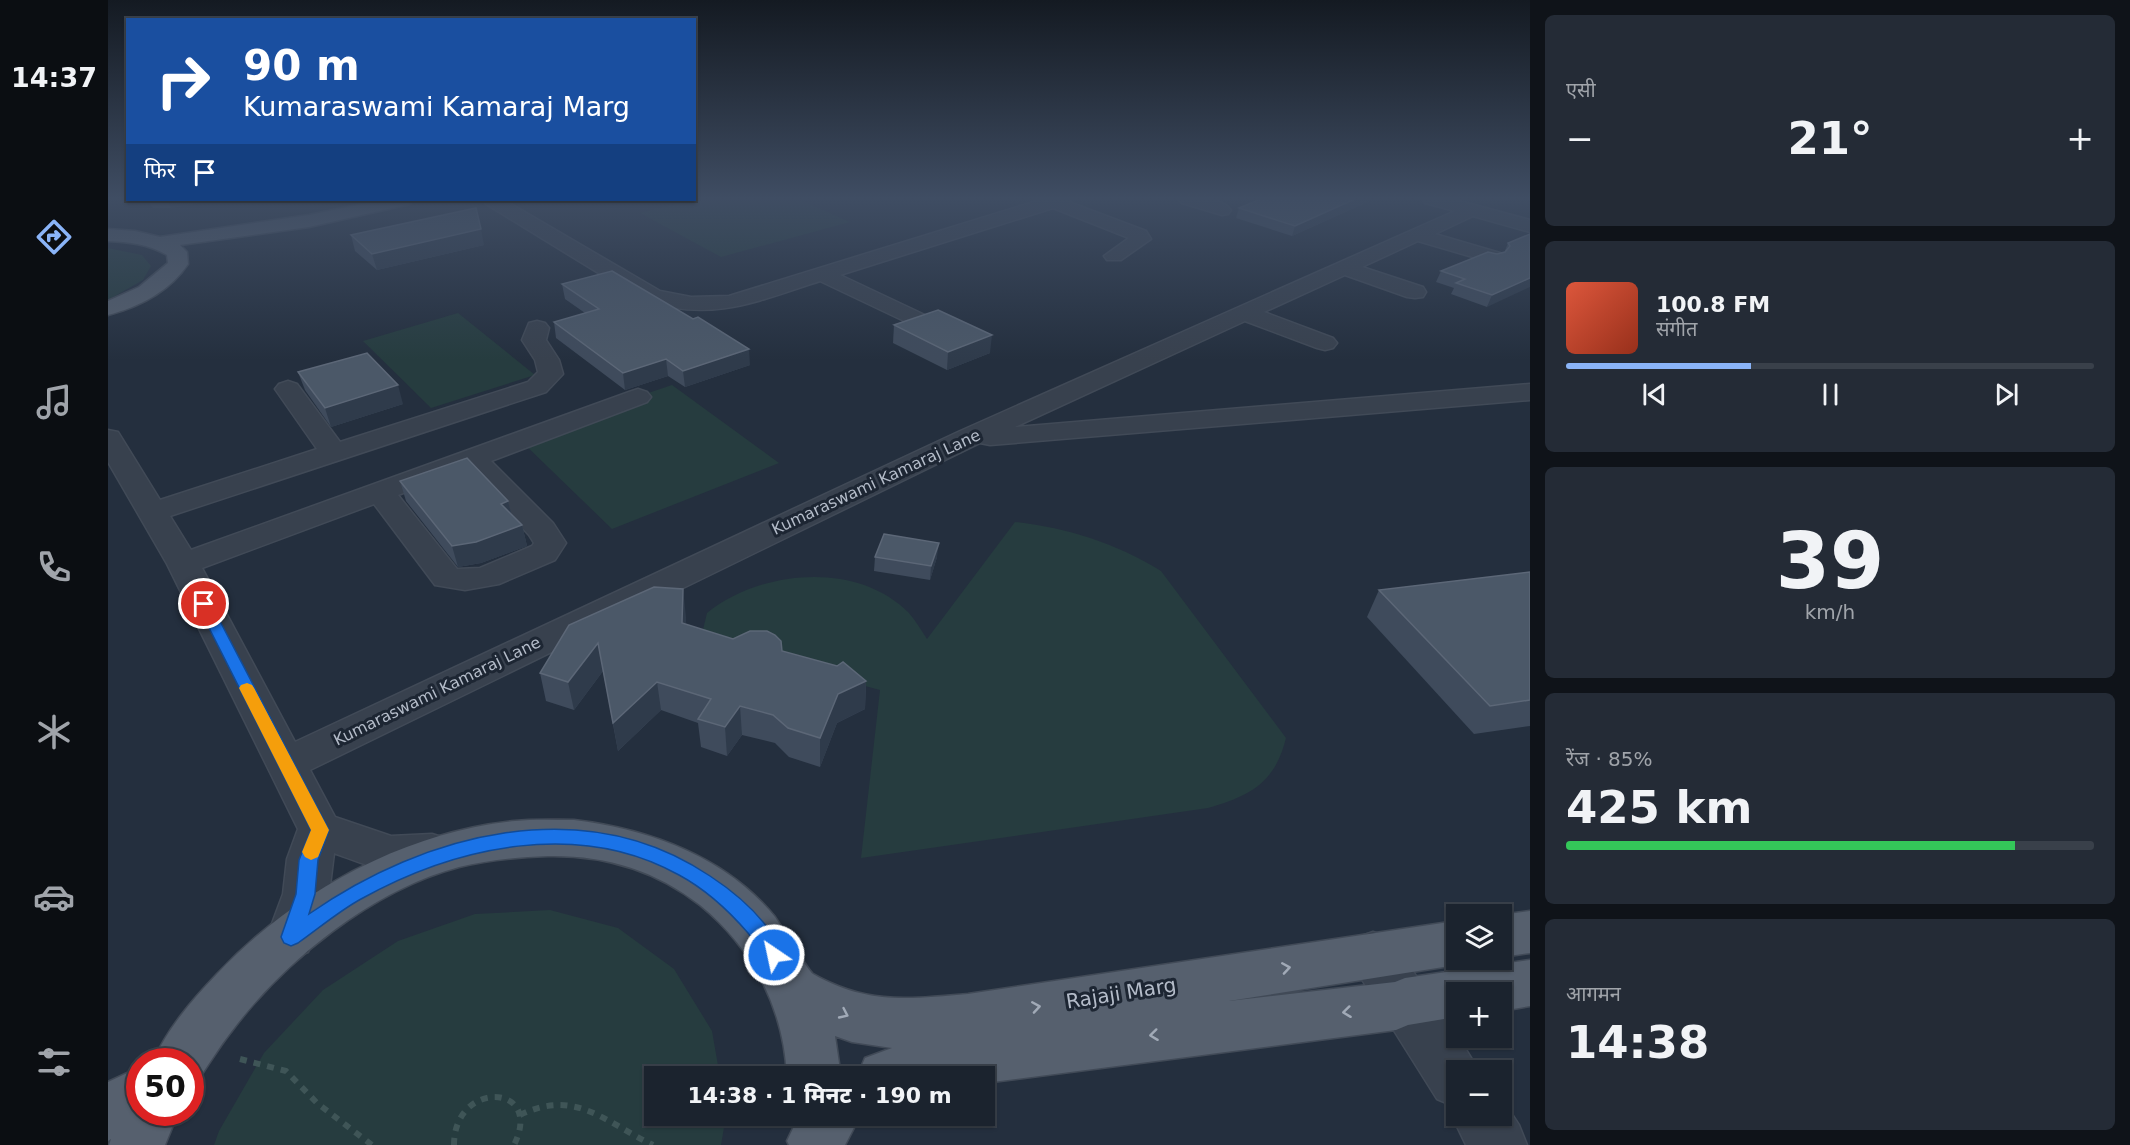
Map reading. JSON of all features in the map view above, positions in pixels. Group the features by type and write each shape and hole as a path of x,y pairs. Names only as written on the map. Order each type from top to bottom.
{"main road":[{"path":"177,252 178,264"},
{"path":"112,309 149,291 169,277 178,264 207,252"},
{"path":"189,1048 225,1000 264,959 352,894 402,869 453,850 503,840 552,836 599,840 644,851 686,869 723,894 756,928 783,968 803,1016 812,1066"},
{"path":"1512,935 1530,932"},
{"name":"Rajaji Marg","path":"791,988 852,1018 899,1024 968,1018 1446,944"},
{"path":"1512,986 1530,983"},
{"path":"932,1066 1121,1038 1396,1006 1405,1002 1446,996"},
{"path":"108,1113 126,1102"},
{"path":"137,1145 145,1126"}],"street":[{"path":"579,252 652,296 675,304 704,305 731,302 892,252"},
{"path":"1114,256 1121,252"},
{"name":"Kumaraswami Kamaraj Lane","path":"285,764 968,438 1378,252"},
{"path":"1477,252 1493,257"},
{"path":"1343,268 1415,292"},
{"path":"822,274 921,322"},
{"path":"1245,313 1325,343"},
{"path":"153,512 328,445 435,420 537,387 551,374 547,360 534,340 537,328"},
{"path":"288,389 328,445"},
{"path":"968,438 1530,392"},
{"path":"183,564 638,397"},
{"path":"108,438 183,564 320,830 390,855 453,850"},
{"path":"380,492 447,578 465,580 487,577 544,553 550,543 542,530 472,458"},
{"path":"291,937 306,894 309,860 320,830"},
{"path":"1373,954 1446,1065"},
{"path":"1487,1126 1499,1145"}],"path":[{"path":"240,1059 286,1071 317,1103 372,1145"},
{"path":"454,1145 455,1128 460,1117 477,1101 499,1096 508,1099 516,1106 520,1115 521,1126 514,1145"},
{"path":"520,1115 535,1106 567,1103 595,1114 653,1145"}],"green space":[{"path":"108,252 142,255 151,266 143,280 108,300"},
{"path":"713,252 738,252 721,257"},
{"path":"458,313 535,375 431,408 363,341"},
{"path":"672,385 779,463 612,529 517,437"},
{"path":"1015,522 1054,528 1091,538 1126,552 1161,571 1286,738 1281,753 1268,777 1259,785 1236,798 1208,808 861,858 880,690 700,642 707,613 729,598 754,587 780,580 808,577 836,578 863,585 888,596 909,613 927,639"},
{"path":"550,910 618,928 674,969 712,1031 718,1066 644,1066 644,1126 724,1126 721,1145 214,1145 219,1131 264,1053 323,990 398,941 475,914"}],"building":[{"path":"1487,252 1530,252 1530,278 1492,295 1456,283 1465,279 1441,271"},
{"path":"612,271 693,319 698,317 749,349 683,371 666,359 623,373 554,322 599,309 562,284"},
{"path":"938,310 992,335 948,352 894,325"},
{"path":"367,353 398,385 325,408 298,372"},
{"path":"467,458 508,501 501,504 522,525 476,542 452,546 400,481"},
{"path":"884,534 939,543 931,566 875,557"},
{"path":"1530,572 1530,700 1490,706 1379,590"},
{"path":"654,587 683,589 682,623 733,639 750,631 767,631 781,641 782,651 837,666 843,662 866,681 838,694 820,738 788,728 773,715 740,706 725,727 698,719 711,699 657,682 613,723 598,643 568,682 540,673 569,625"}],"slow traffic":[{"path":"247,688 320,830 311,852"}],"route":[{"path":"204,604 320,830 309,860 306,894 291,937 352,894 402,869 453,850 503,840 552,836 599,840 644,851 686,869 723,894 756,928 774,955"}]}
